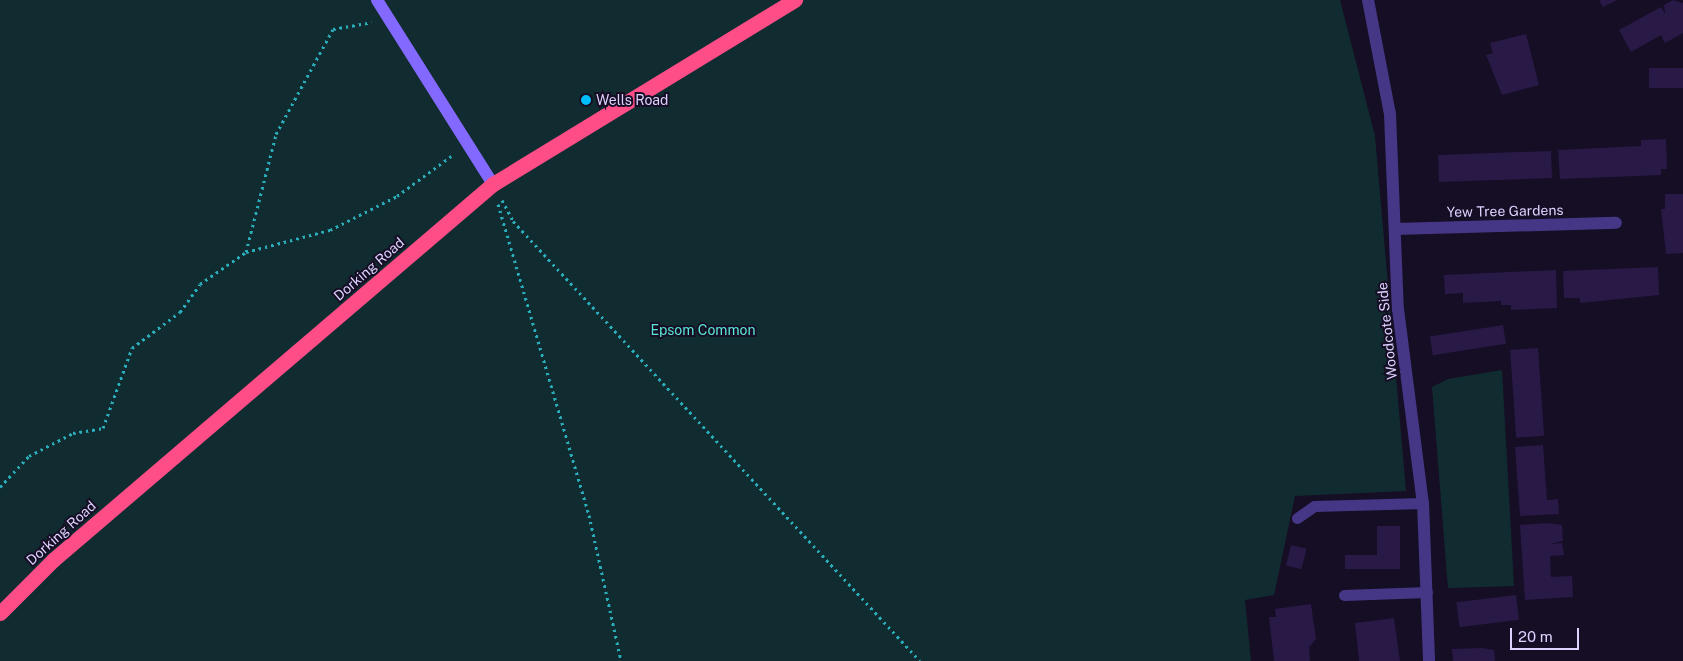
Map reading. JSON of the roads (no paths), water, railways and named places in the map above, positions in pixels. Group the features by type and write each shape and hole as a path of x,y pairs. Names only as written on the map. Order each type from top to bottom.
{"highway":[{"name":"Dorking Road","path":"0,613 53,560 493,184 795,0"}],"street":[{"path":"377,0 493,184"},
{"name":"Woodcote Side","path":"1368,0 1390,114 1398,309 1423,503 1429,661"},
{"name":"Yew Tree Gardens","path":"1395,229 1616,223"}],"lane":[{"path":"1297,518 1314,506 1423,503"},
{"path":"1344,595 1427,592"}],"place":[{"name":"Wells Road","path":"586,100"}],"park label":[{"name":"Epsom Common","path":"703,330"}]}
